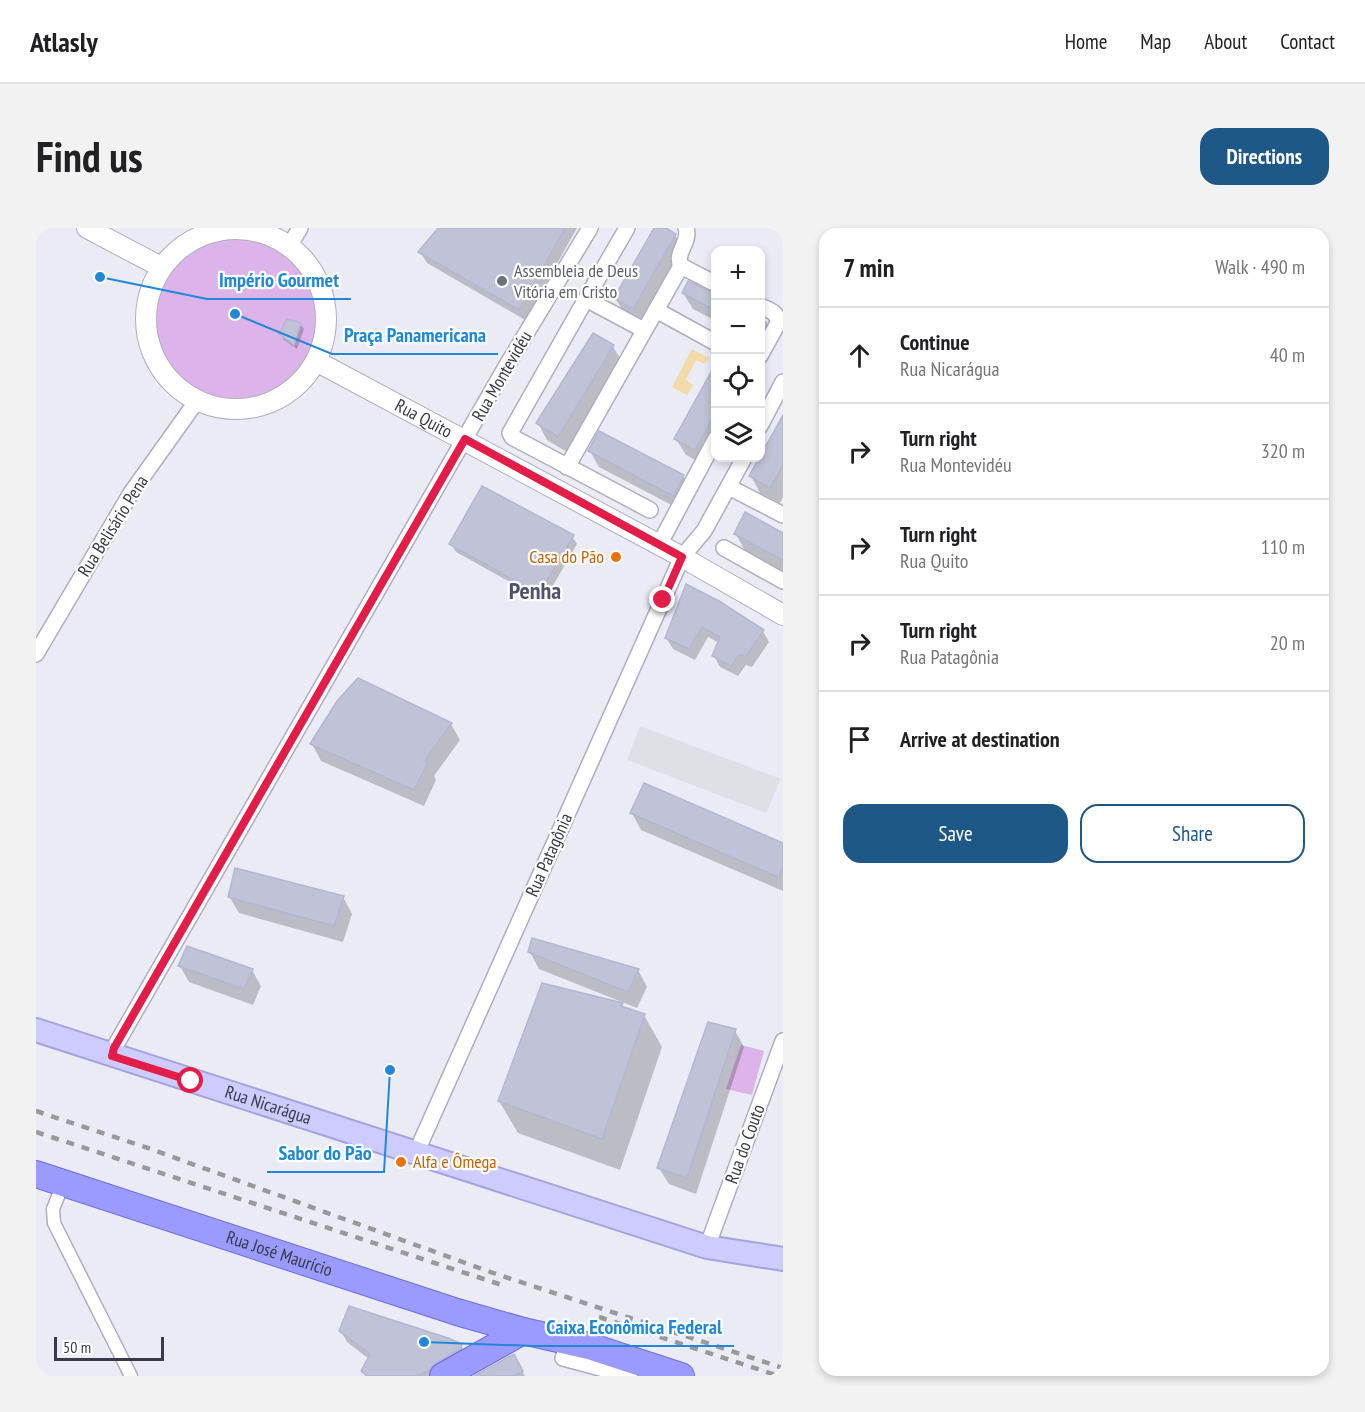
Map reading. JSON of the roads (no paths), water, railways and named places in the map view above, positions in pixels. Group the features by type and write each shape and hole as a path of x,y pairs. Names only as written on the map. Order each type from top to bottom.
{"main road":[{"name":"Rua Nicarágua","path":"36,1030 707,1247 783,1259"},
{"name":"Rua José Maurício","path":"36,1174 457,1312 523,1330 566,1349 681,1376"},
{"path":"443,1376 523,1330"}],"street":[{"path":"87,228 161,267"},
{"path":"290,246 300,228"},
{"name":"Rua Montevidéu","path":"112,1056 117,1042 465,439 590,228"},
{"path":"627,228 510,433 512,437 650,510"},
{"path":"686,228 688,236 678,258 681,266 711,281"},
{"path":"222,229 262,231 290,246 315,270 325,300 326,331 316,361 285,395 259,406 223,409 195,402 170,383 161,372 153,357 145,326 148,295 161,267 197,237 222,229"},
{"path":"567,467 681,266"},
{"path":"586,299 644,330"},
{"path":"765,308 775,313 778,318 778,323 765,347"},
{"path":"656,310 711,340"},
{"name":"Rua Quito","path":"316,361 682,557 783,615"},
{"path":"765,416 783,382"},
{"name":"Rua Belisário Pena","path":"36,654 131,493 195,402"},
{"path":"659,545 711,447"},
{"name":"Rua Patagônia","path":"416,1153 682,557 704,531 742,462"},
{"path":"729,487 783,515"},
{"path":"724,548 783,581"},
{"name":"Rua do Couto","path":"707,1247 783,1041"},
{"path":"59,1194 53,1209 54,1223 131,1376"},
{"path":"566,1349 630,1376"}],"railway":[{"path":"36,1111 148,1148 496,1274 783,1368"},
{"path":"36,1132 505,1286"},
{"path":"599,1317 779,1376"}],"place":[{"name":"Império Gourmet","path":"100,277"},
{"name":"Assembleia de Deus Vitória em Cristo","path":"502,281"},
{"name":"Praça Panamericana","path":"235,314"},
{"name":"Casa do Pão","path":"616,557"},
{"name":"Sabor do Pão","path":"390,1070"},
{"name":"Alfa e Ômega","path":"401,1162"},
{"name":"Caixa Econômica Federal","path":"424,1342"}],"district":[{"name":"Penha","path":"535,591"}]}
